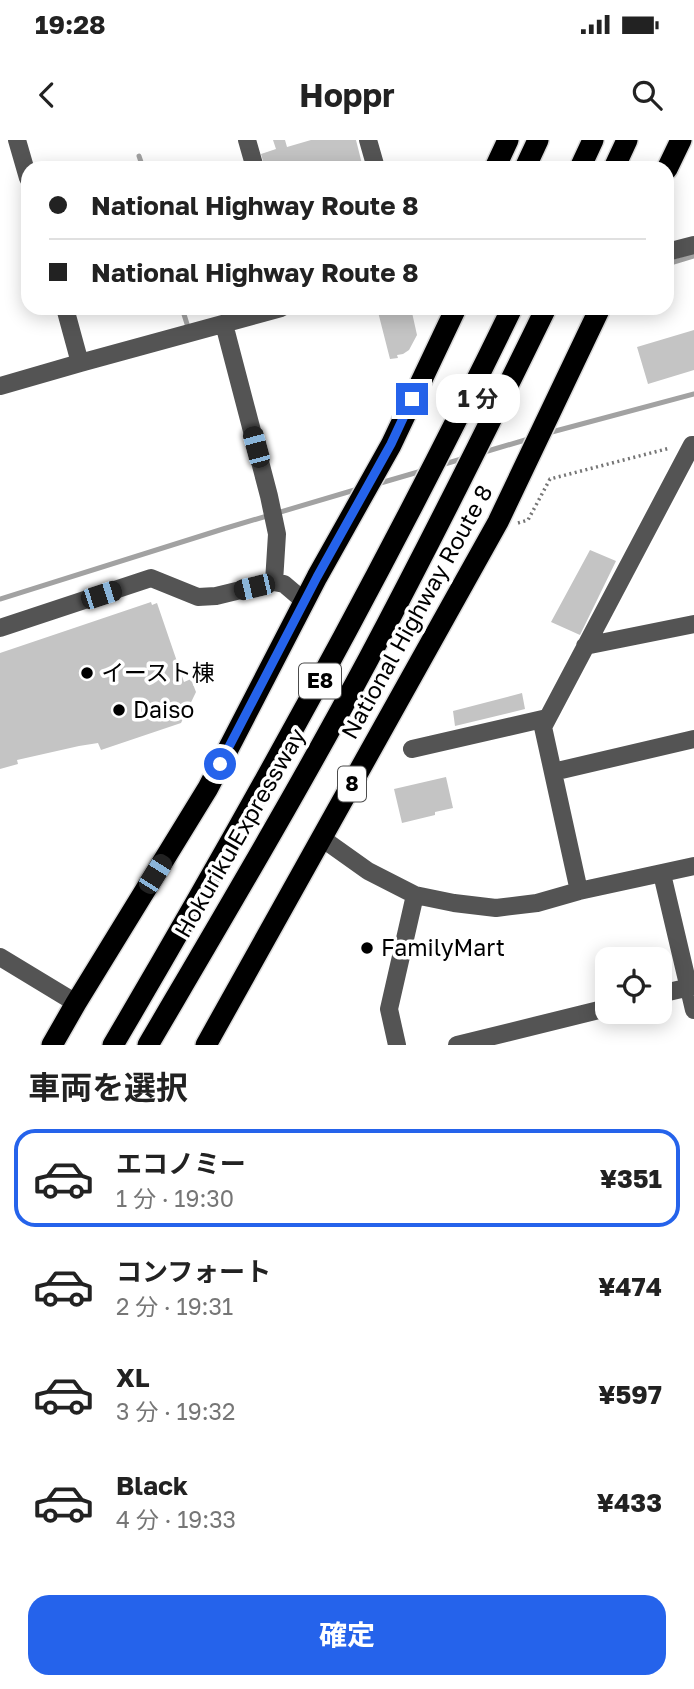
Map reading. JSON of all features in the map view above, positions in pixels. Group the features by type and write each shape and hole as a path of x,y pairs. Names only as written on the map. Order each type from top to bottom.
{"highway":[{"path":"498,161 508,140"},
{"path":"528,161 538,140"},
{"path":"583,161 593,140"},
{"path":"617,161 627,140"},
{"path":"671,161 681,140"},
{"path":"52,1045 208,788 304,601 391,444 453,315"},
{"name":"Hokuriku Expressway","path":"113,1045 226,850 342,641 509,315"},
{"name":"Hokuriku Expressway","path":"148,1045 252,868 368,659 543,315"},
{"name":"National Highway Route 8","path":"206,1045 495,527 597,315"}],"street":[{"path":"18,140 24,161"},
{"path":"247,140 253,161"},
{"path":"368,140 374,161"},
{"path":"674,250 694,245"},
{"path":"67,315 80,363"},
{"path":"0,386 256,315"},
{"path":"224,324 269,496 276,534 274,582"},
{"path":"579,891 542,727 693,445"},
{"path":"0,628 151,578 198,597 216,596 274,582 284,584 304,601"},
{"path":"585,646 694,624"},
{"path":"412,749 547,718"},
{"path":"552,772 694,738"},
{"path":"323,839 368,871 415,895 496,908 537,903 694,866"},
{"path":"662,874 691,987 694,1010"},
{"path":"397,1045 389,1009 415,895"},
{"path":"0,957 76,1003"},
{"path":"672,992 691,987"},
{"path":"457,1045 595,1011"}],"path":[{"path":"495,527 528,520 550,479 662,449 693,445"}],"building":[{"path":"273,140 285,140 287,147 311,140 356,140 361,161 263,161 261,154 276,149"},
{"path":"379,315 413,315 417,335 409,350 397,355 398,358 390,359"},
{"path":"694,330 694,370 648,384 637,347"},
{"path":"590,550 616,561 580,635 551,622"},
{"name":"イースト棟","path":"151,602 152,605 157,603 184,682 191,679 196,692 181,723 101,750 98,743 79,746 17,760 18,764 0,769 0,653"},
{"path":"522,693 525,709 455,726 453,711"},
{"path":"446,777 453,808 402,823 394,789"}],"waterway":[{"path":"139,156 141,161"},
{"path":"674,262 694,256"},
{"path":"184,315 187,324"},
{"path":"548,433 694,394"},
{"path":"481,453 532,438"},
{"path":"441,465 465,458"},
{"path":"377,484 425,470"},
{"path":"0,599 358,489"}],"place":[{"name":"イースト棟","path":"87,673"},
{"name":"Daiso","path":"119,710"},
{"name":"FamilyMart","path":"367,948"}],"route":[{"path":"220,764 317,577 391,444 412,399"}]}
